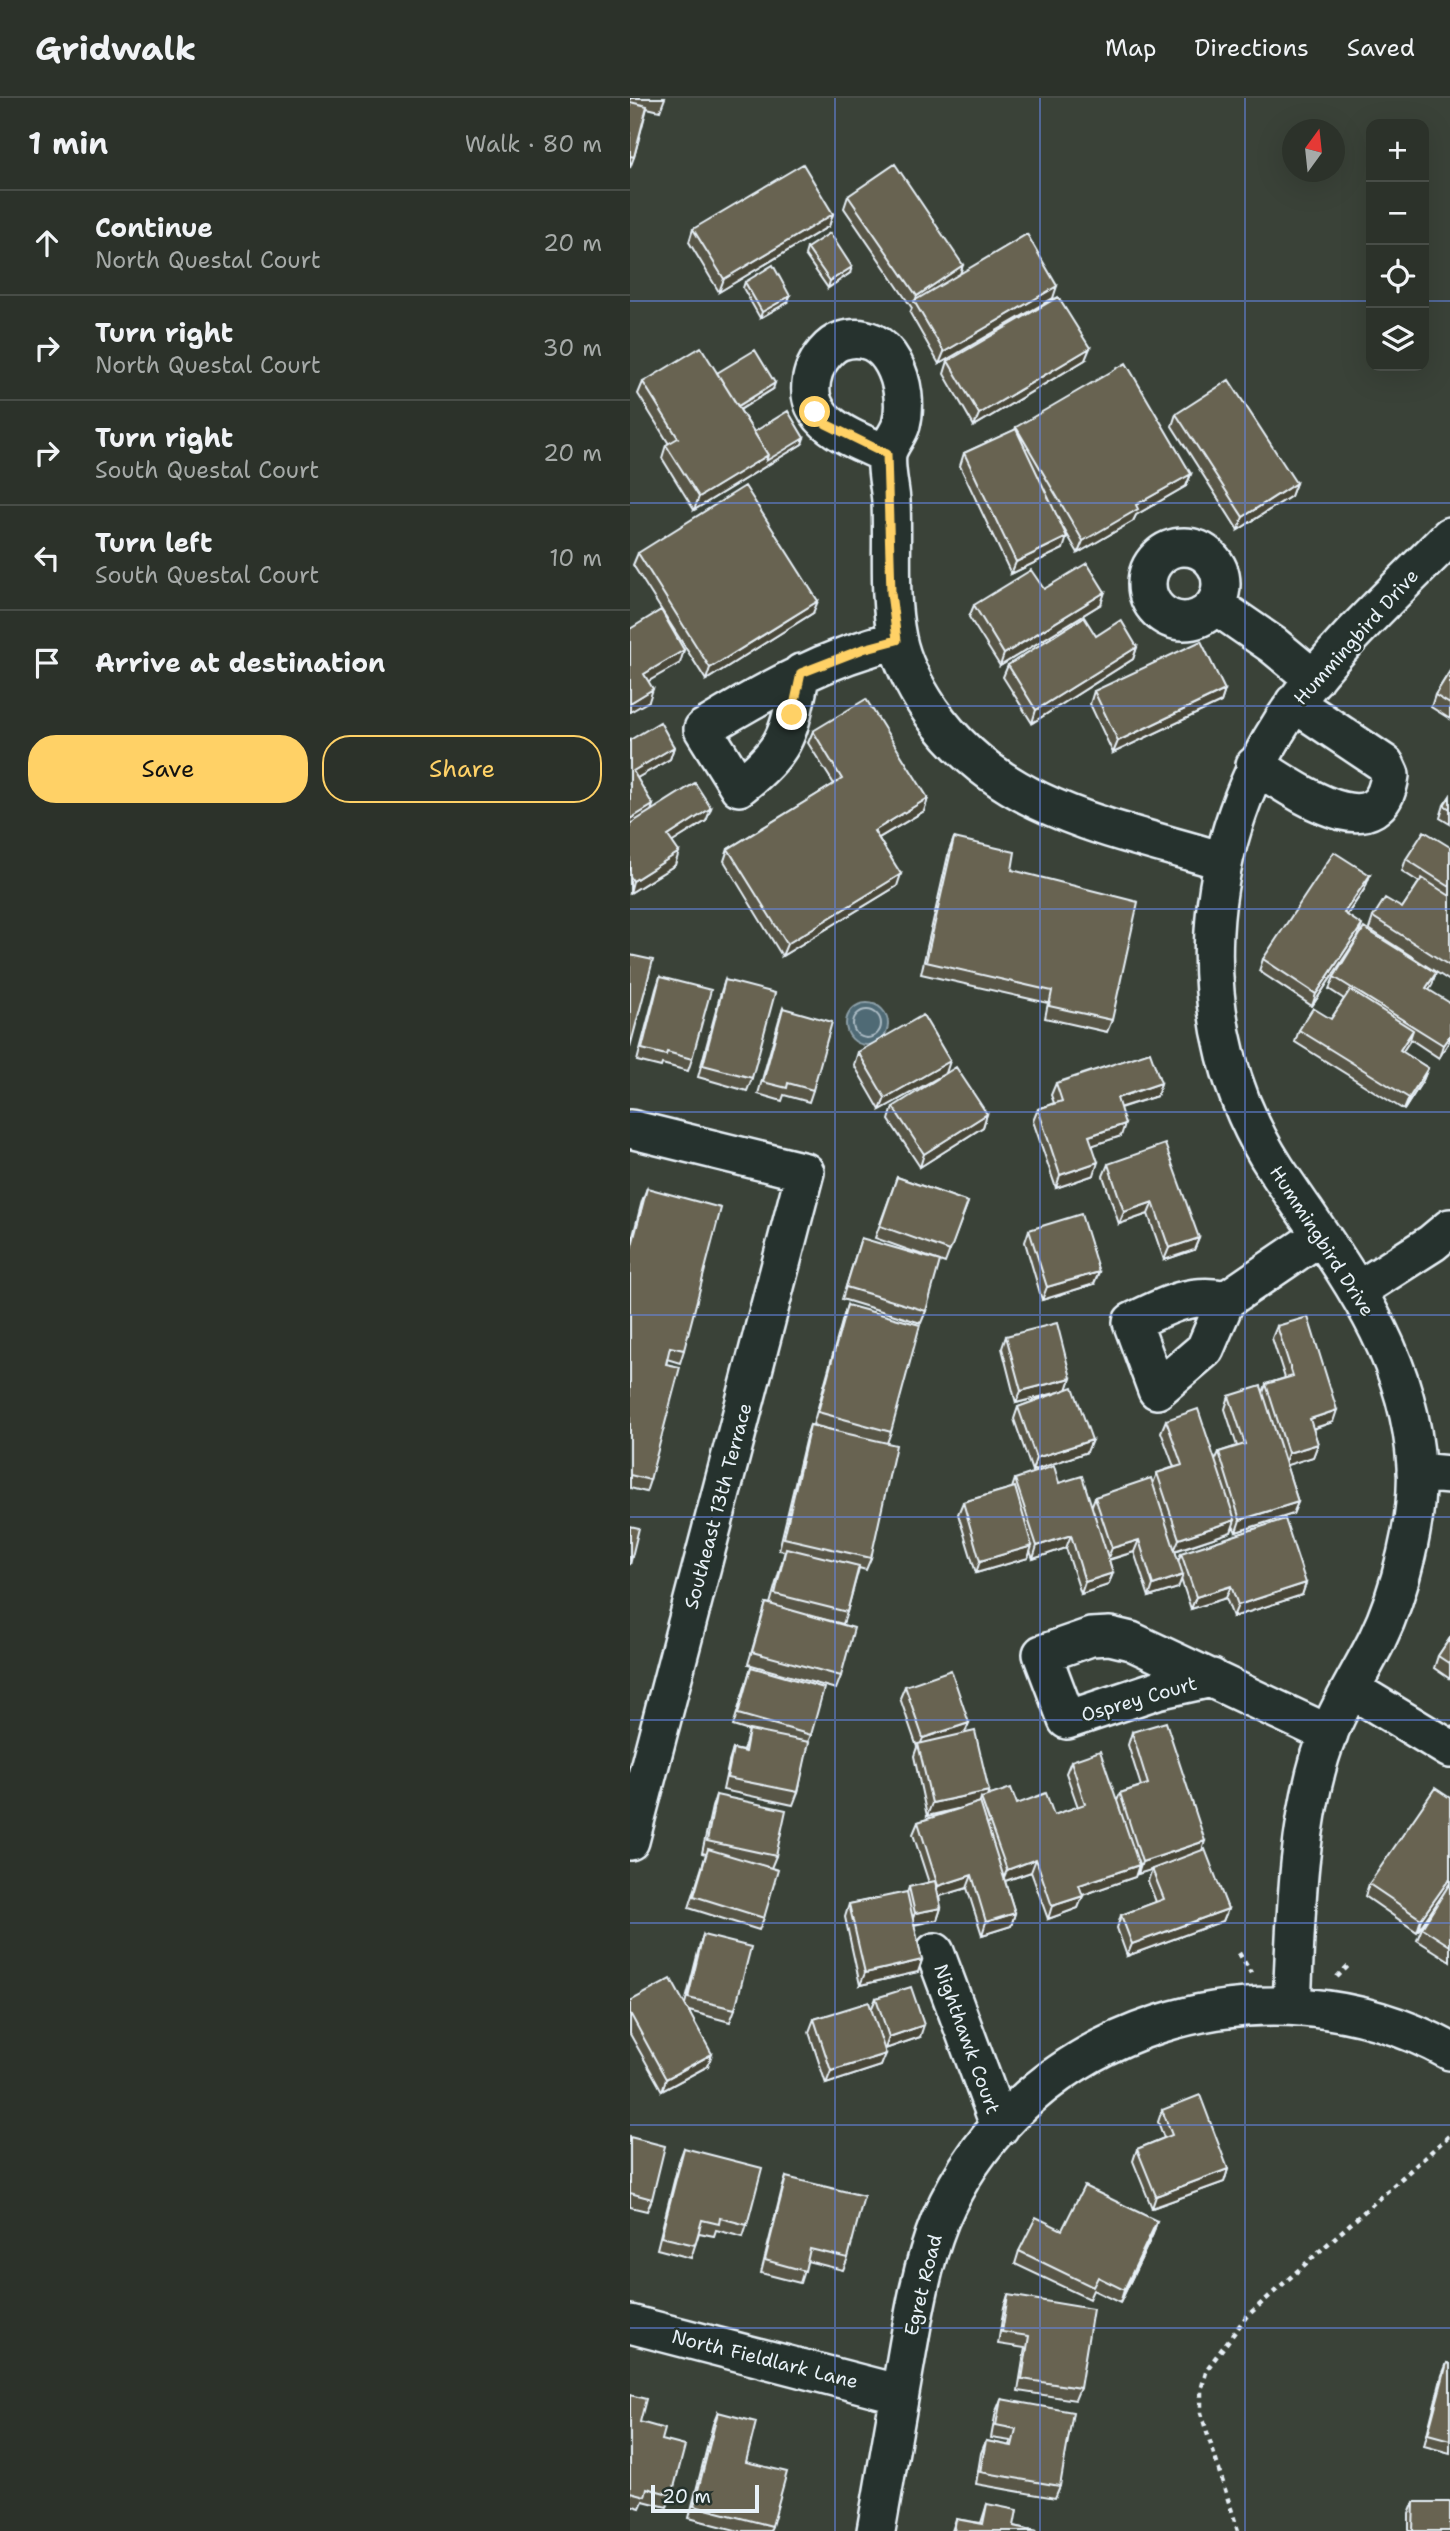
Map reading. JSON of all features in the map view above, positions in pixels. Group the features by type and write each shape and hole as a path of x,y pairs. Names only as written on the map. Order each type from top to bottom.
{"street":[{"path":"887,454 891,593 897,640 918,691 939,722 964,751 995,776 1048,807 1223,861"},
{"name":"Hummingbird Drive","path":"1292,2006 1301,1838 1319,1762 1329,1734 1380,1634 1433,1474 1395,1362 1357,1291 1244,1114 1230,1071 1214,989 1215,904 1235,813 1255,765 1304,691 1450,536"},
{"path":"1215,606 1273,645 1304,691 1385,764 1390,775 1382,800 1370,809 1353,814 1336,811 1255,765"},
{"path":"801,673 863,649 897,640"},
{"name":"Southeast 13th Terrace","path":"630,1129 805,1172 630,1841"},
{"path":"1357,1291 1432,1243 1450,1228"},
{"path":"1226,1300 1320,1236"},
{"name":"Osprey Court","path":"1212,1678 1329,1734"},
{"path":"1351,1689 1443,1739"},
{"name":"Nighthawk Court","path":"935,1952 1000,2127"},
{"name":"Egret Road","path":"876,2531 928,2252 953,2193 1000,2127 1048,2082 1096,2050 1142,2029 1193,2012 1243,2005 1292,2006 1364,2017 1409,2032 1450,2051"},
{"name":"North Fieldlark Lane","path":"630,2324 900,2394"}],"path":[{"path":"1239,1953 1253,1976"},
{"path":"1334,1980 1351,1963"},
{"path":"1238,2531 1201,2413 1200,2390 1207,2369 1246,2317 1450,2135"}],"water":[{"path":"867,1003 882,1009 888,1024 882,1039 867,1045 852,1039 846,1024 852,1009"}],"building":[{"path":"630,102 647,106 634,157 630,156"},
{"path":"803,164 833,214 724,279 693,229"},
{"path":"895,164 963,265 917,296 848,196"},
{"path":"830,233 852,267 830,281 807,248"},
{"path":"1027,234 1057,286 944,352 914,301"},
{"path":"773,265 790,296 762,312 745,282"},
{"path":"1058,297 1090,348 979,414 948,361"},
{"path":"701,347 768,455 699,497 666,445 678,438 643,382"},
{"path":"755,350 775,383 738,406 717,373"},
{"path":"1126,363 1191,474 1136,505 1138,509 1083,541 1016,427"},
{"path":"1229,380 1296,483 1243,517 1176,414"},
{"path":"788,411 804,438 766,461 768,455 754,432"},
{"path":"1016,429 1067,537 1016,562 964,453"},
{"path":"745,486 818,601 710,668 638,553"},
{"path":"1087,563 1105,592 1004,654 974,605 1031,570 1044,589"},
{"path":"661,610 684,650 644,674 653,689 630,703 630,629"},
{"path":"1084,617 1096,636 1121,620 1137,647 1036,710 1008,665"},
{"path":"1201,641 1225,690 1118,741 1094,691"},
{"path":"1450,671 1450,704 1435,695"},
{"path":"866,699 928,798 874,831 901,874 787,944 728,849 842,779 813,731"},
{"path":"660,722 674,747 633,771 653,805 630,819 630,740"},
{"path":"695,783 711,808 668,836 679,852 633,881 630,876 630,824"},
{"path":"1450,796 1450,809 1444,805"},
{"path":"1424,831 1450,847 1450,887 1406,859"},
{"path":"954,838 1015,852 1012,870 1138,902 1112,1020 1049,1006 1052,991 926,962"},
{"path":"1334,852 1370,875 1344,913 1362,925 1316,994 1263,959"},
{"path":"1422,878 1450,896 1450,966 1373,917 1385,898 1402,908"},
{"path":"1364,928 1436,973 1426,988 1450,1003 1450,1035 1443,1045 1334,977"},
{"path":"630,955 653,960 630,1047"},
{"path":"660,977 711,990 692,1059 642,1049"},
{"path":"725,980 775,993 752,1078 703,1065"},
{"path":"1350,990 1413,1030 1400,1050 1428,1068 1409,1098 1299,1030 1313,1008 1331,1019"},
{"path":"783,1008 832,1022 813,1090 788,1083 787,1088 763,1082"},
{"path":"923,1015 950,1061 885,1098 858,1052"},
{"path":"1150,1052 1161,1083 1117,1098 1125,1124 1089,1136 1098,1162 1060,1175 1038,1109 1062,1101 1056,1083"},
{"path":"956,1067 987,1114 924,1154 893,1107"},
{"path":"1165,1144 1199,1238 1169,1248 1153,1202 1124,1212 1108,1164"},
{"path":"897,1177 968,1202 950,1251 880,1226"},
{"path":"647,1188 721,1208 684,1350 670,1347 666,1364 680,1367 650,1480 630,1475 630,1253"},
{"path":"1081,1214 1099,1272 1047,1287 1029,1230"},
{"path":"861,1238 940,1261 926,1311 846,1287"},
{"path":"847,1305 920,1325 891,1432 818,1412"},
{"path":"1308,1317 1337,1410 1310,1419 1318,1444 1288,1453 1266,1384 1293,1376 1277,1326"},
{"path":"1057,1323 1071,1378 1021,1391 1006,1336"},
{"path":"1261,1386 1298,1502 1240,1520 1219,1452 1245,1444 1229,1396"},
{"path":"1073,1387 1092,1440 1036,1458 1018,1407"},
{"path":"1198,1409 1235,1520 1179,1539 1157,1473 1182,1465 1166,1420"},
{"path":"810,1425 896,1445 871,1558 784,1538"},
{"path":"1054,1466 1059,1483 1082,1476 1113,1573 1085,1582 1071,1535 1037,1546 1015,1479"},
{"path":"1151,1478 1183,1575 1153,1585 1139,1540 1112,1548 1095,1497"},
{"path":"1015,1487 1032,1546 980,1561 963,1502"},
{"path":"1285,1519 1306,1583 1238,1605 1231,1586 1196,1597 1181,1553"},
{"path":"630,1526 639,1528 630,1565"},
{"path":"786,1548 859,1566 847,1612 775,1594"},
{"path":"766,1603 854,1628 841,1676 752,1652"},
{"path":"1450,1638 1450,1664 1438,1656"},
{"path":"751,1667 824,1688 811,1735 738,1714"},
{"path":"951,1670 969,1723 923,1738 905,1686"},
{"path":"1166,1722 1205,1841 1142,1862 1120,1793 1148,1784 1132,1732"},
{"path":"749,1730 809,1742 798,1792 727,1778 733,1749 745,1752"},
{"path":"975,1731 989,1791 932,1803 918,1744"},
{"path":"1100,1751 1139,1865 1079,1885 1083,1896 1052,1906 1036,1859 1007,1870 981,1798 1011,1788 1017,1804 1046,1793 1054,1815 1085,1804 1071,1761"},
{"path":"1435,1788 1450,1798 1450,1878 1421,1919 1369,1884"},
{"path":"716,1795 786,1810 776,1856 707,1841"},
{"path":"980,1802 1015,1913 986,1922 972,1875 938,1886 918,1822"},
{"path":"708,1849 778,1870 764,1918 694,1896"},
{"path":"1205,1849 1228,1909 1132,1944 1121,1915 1164,1899 1152,1869"},
{"path":"935,1881 941,1908 915,1913 909,1887"},
{"path":"1450,1883 1450,1946 1422,1928"},
{"path":"907,1892 922,1960 865,1973 849,1904"},
{"path":"703,1935 751,1947 735,2009 688,1998"},
{"path":"671,1979 712,2054 666,2079 630,2013 630,2001"},
{"path":"911,1987 924,2025 889,2037 876,1998"},
{"path":"869,2002 886,2054 831,2071 814,2019"},
{"path":"1200,2095 1228,2169 1156,2196 1137,2149 1172,2135 1162,2110"},
{"path":"630,2137 665,2146 652,2199 630,2193"},
{"path":"684,2148 762,2168 747,2225 720,2218 719,2224 702,2220 695,2245 661,2237"},
{"path":"786,2177 864,2196 848,2258 810,2249 805,2271 765,2260"},
{"path":"1084,2186 1157,2221 1124,2290 1098,2277 1093,2287 1019,2251 1036,2217 1062,2230"},
{"path":"1008,2295 1093,2309 1080,2388 1022,2379 1029,2336 1002,2332"},
{"path":"1447,2363 1450,2364 1450,2440 1428,2434"},
{"path":"630,2395 646,2399 640,2422 665,2429 662,2440 685,2446 672,2495 647,2488 645,2496 630,2492"},
{"path":"1001,2399 1073,2412 1060,2486 980,2472 986,2441 1012,2446 1016,2429 996,2425"},
{"path":"718,2412 756,2422 746,2462 787,2472 772,2526 694,2506"},
{"path":"1414,2502 1450,2502 1450,2531 1413,2531"},
{"path":"987,2504 1017,2510 1014,2526 1037,2531 954,2531 956,2519 983,2524"}],"route":[{"path":"792,715 801,673 863,649 897,640 891,593 891,504 887,454 826,424 815,412"}]}
